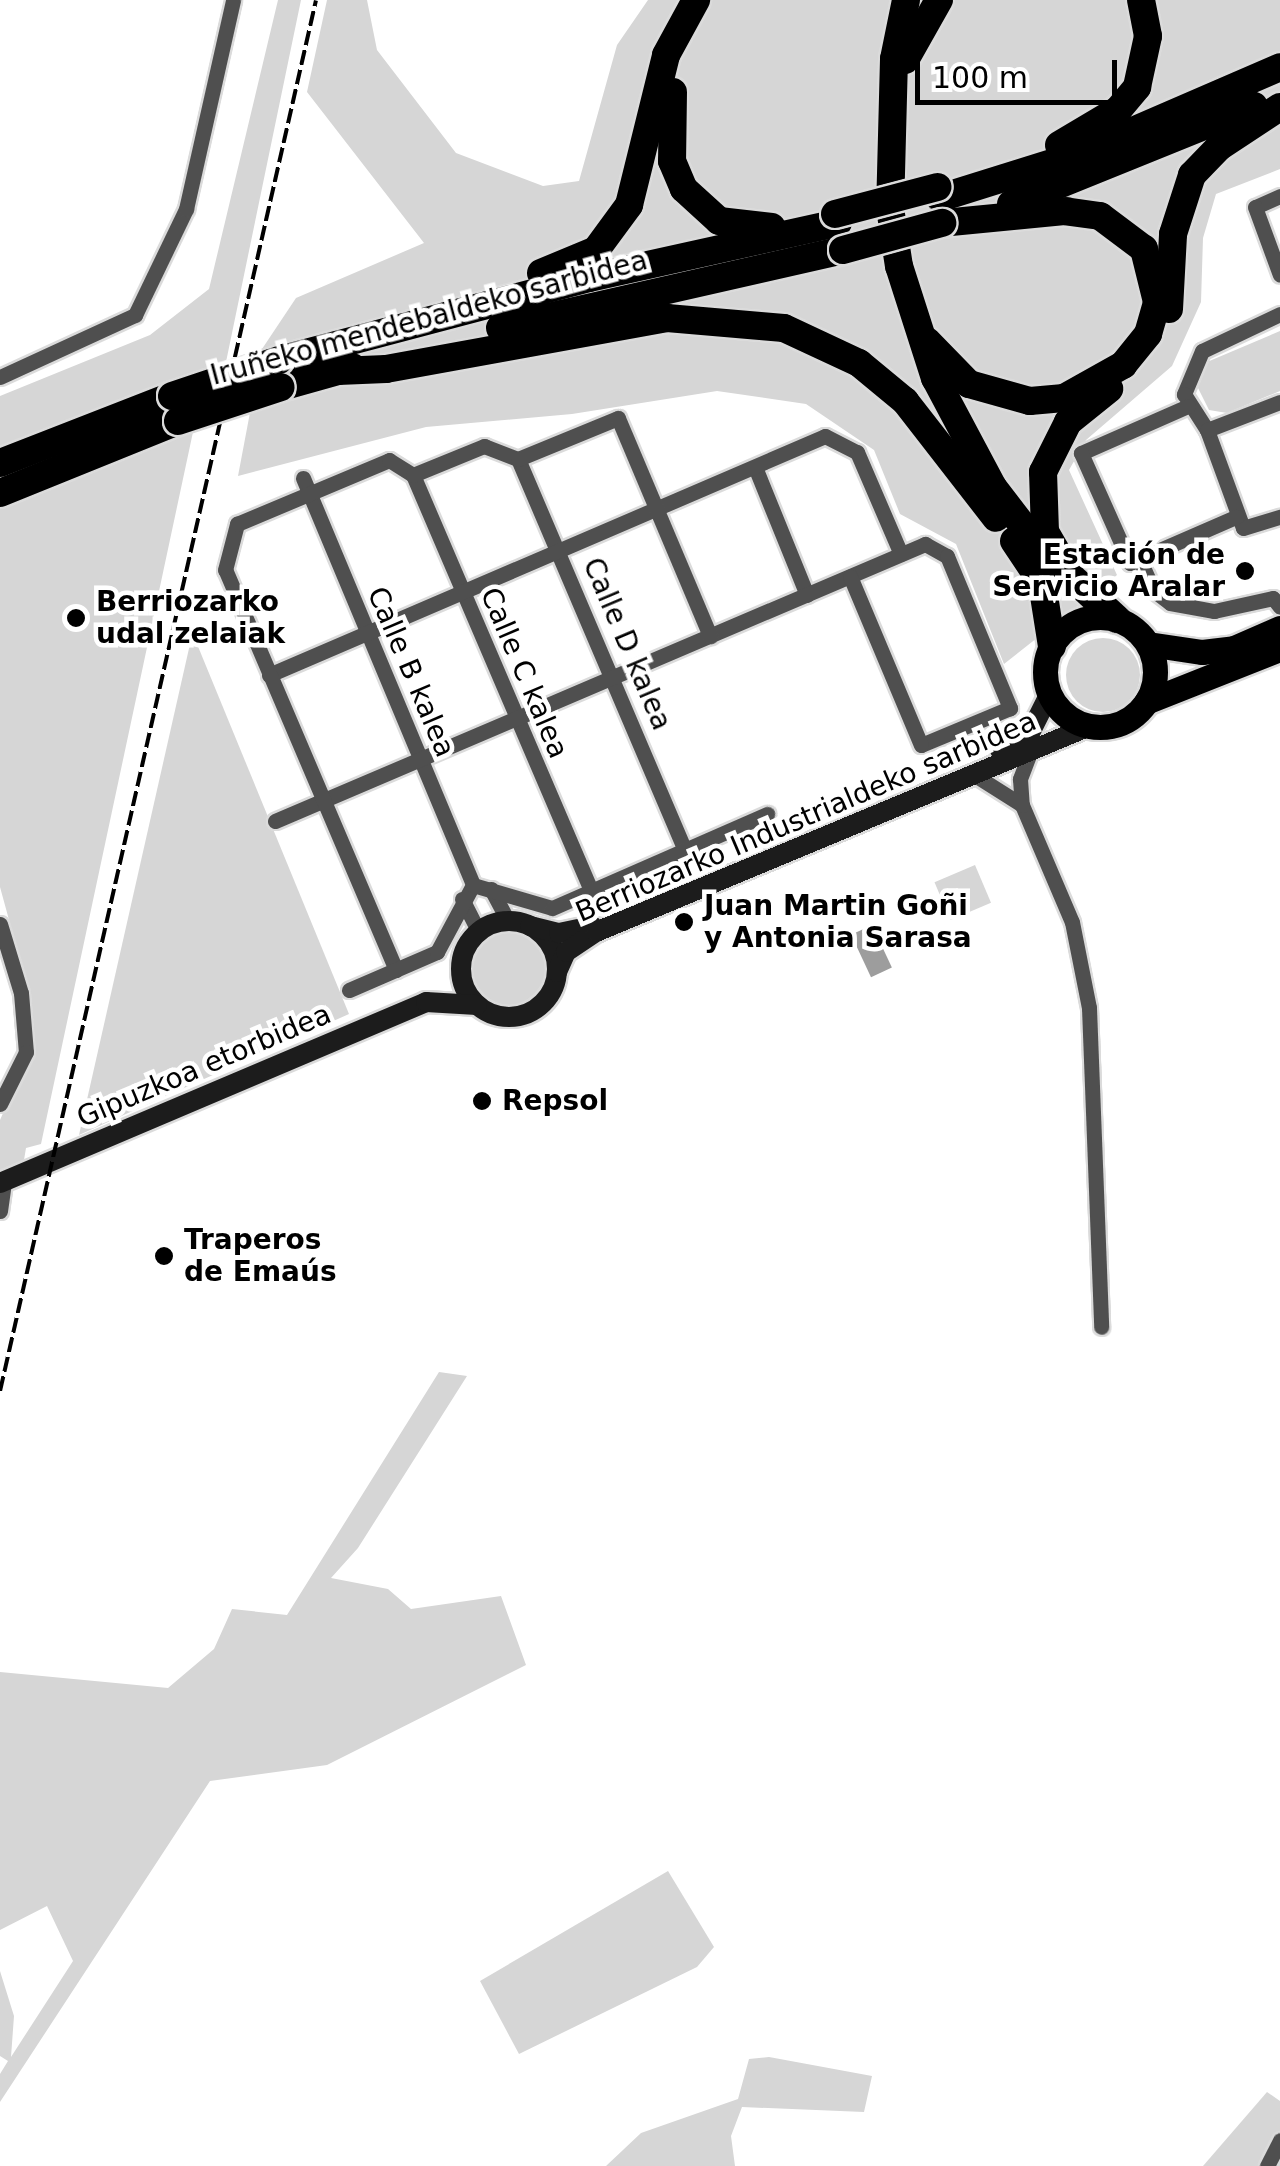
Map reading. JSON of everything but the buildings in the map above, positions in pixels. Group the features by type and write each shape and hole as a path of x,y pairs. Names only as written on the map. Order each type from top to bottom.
{"highway":[{"path":"368,334 596,250 629,205 666,55 696,0"},
{"path":"713,0 689,36 672,96 672,162 684,189 719,221 833,229"},
{"path":"882,0 886,58 879,186 889,264 930,395 996,518"},
{"path":"886,58 902,0"},
{"path":"902,0 888,145 899,266 919,330 962,438 1038,547 1148,644 1202,652 1234,648 1280,628"},
{"path":"888,145 909,47 940,0"},
{"path":"940,202 1037,156 1118,110 1146,64 1142,0"},
{"path":"940,202 1077,155 1280,67"},
{"path":"940,202 1036,198 1280,93"},
{"path":"1072,579 1046,532 1040,500 1052,445 1068,422 1146,357 1161,333 1174,295 1173,234 1192,175 1219,147 1280,107"},
{"path":"919,330 969,384 1030,401 1064,398 1123,365 1148,334 1156,302 1144,249 1100,216 940,202"},
{"name":"Iruñeko mendebaldeko sarbidea","path":"0,463 280,373 368,334 940,202"},
{"name":"Iruñeko mendebaldeko sarbidea","path":"280,373 338,371 592,304 833,229"},
{"path":"338,371 386,369 667,318 784,328 859,363 905,401 996,518 1042,583 1052,646 1050,695 1090,726 1122,722 1146,702 1277,653"},
{"name":"Iruñeko mendebaldeko sarbidea","path":"0,493 174,408"},
{"path":"1052,646 1080,620 1117,619"},
{"path":"1146,702 1156,673 1148,644"}],"main road":[{"name":"Berriozarko Industrialdeko sarbidea","path":"530,926 560,932 585,929 1016,744 1032,731 1050,695"},
{"name":"Berriozarko Industrialdeko sarbidea","path":"557,972 566,952 596,932 1090,726"},
{"path":"508,921 530,926 550,945 557,972 545,1000 519,1016 477,1005 461,967 478,931 508,921"},
{"name":"Gipuzkoa etorbidea","path":"2,1182 426,1002 461,967"},
{"name":"Gipuzkoa etorbidea","path":"426,1002 477,1005"}],"street":[{"path":"0,376 135,314 186,209 233,0"},
{"path":"1280,196 1256,207 1280,275"},
{"path":"1280,314 1202,351 1186,377 1188,406 1207,430 1236,517 1252,530 1280,517"},
{"path":"1207,430 1280,402"},
{"path":"1188,406 1081,453 1130,562 1236,517"},
{"path":"396,970 225,570 237,524 306,486 389,460 413,475 484,446 518,459 618,418 710,636"},
{"path":"269,674 755,467 835,438 857,452 900,554"},
{"name":"Calle D kalea","path":"518,459 560,549 685,850"},
{"path":"755,467 806,595"},
{"name":"Calle C kalea","path":"413,475 591,891"},
{"name":"Calle B kalea","path":"306,486 473,885"},
{"path":"275,821 925,544 947,556 1010,708 921,746 850,576"},
{"path":"1140,558 1153,590 1170,603 1214,611 1273,598 1280,608"},
{"path":"1031,750 1020,779 1022,805 1072,922 1089,1008 1101,1327"},
{"path":"973,774 1022,805"},
{"path":"348,990 438,952 462,899 473,885 552,908 767,814"},
{"path":"491,888 508,921"},
{"path":"462,899 478,931"},
{"path":"0,924 21,993 26,1052 0,1104"},
{"name":"Gipuzkoa etorbidea","path":"0,1210 2,1182"},
{"path":"1267,2166 1280,2140"}],"shaded area":[{"path":"278,0 301,0 226,362 0,449 0,396 150,335 209,289"},
{"path":"327,0 367,0 377,50 456,153 543,186 579,181 617,45 648,0 1280,0 1280,169 1216,194 1203,238 1201,302 1172,366 1086,440 1069,470 1117,575 1004,664 956,544 900,514 874,450 806,404 717,391 572,414 426,427 238,476 262,349 296,298 424,243 307,92"},
{"path":"1280,331 1280,391 1227,413 1209,410 1196,384 1207,362"},
{"name":"Berriozarko udal zelaiak","path":"193,432 41,1144 26,1148 23,1166 0,1176 0,1120 34,1043 26,982 0,887 0,506"},
{"path":"1103,638 1129,649 1140,675 1129,701 1103,712 1077,701 1066,675 1077,649"},
{"path":"190,644 197,644 349,1014 79,1135"},
{"path":"975,865 991,903 951,920 934,882"},
{"path":"872,925 892,968 871,977 851,935"},
{"path":"507,927 523,930 536,939 545,952 545,984 536,997 523,1006 507,1009 491,1006 478,997 469,984 466,968 469,952 478,939 491,930"},
{"path":"439,1372 467,1376 358,1548 331,1578 388,1589 411,1609 501,1596 526,1665 327,1765 210,1781 0,2102 0,2074 8,2061 0,2056 0,1971 14,2016 11,2057 73,1961 47,1906 0,1930 0,1672 168,1688 214,1649 232,1609 287,1615"},
{"path":"668,1871 714,1947 697,1967 519,2054 480,1981"},
{"path":"769,2057 872,2076 864,2112 742,2107 731,2136 735,2166 606,2166 641,2133 738,2099 749,2059"},
{"path":"1267,2092 1280,2101 1280,2166 1203,2166"}],"railway":[{"path":"0,1391 316,0"}],"place":[{"name":"Estación de Servicio Aralar","path":"1245,571"},
{"name":"Berriozarko udal zelaiak","path":"76,618"},
{"name":"Juan Martin Goñi y Antonia Sarasa","path":"684,922"},
{"name":"Repsol","path":"482,1101"},
{"name":"Traperos de Emaús","path":"164,1256"}]}
